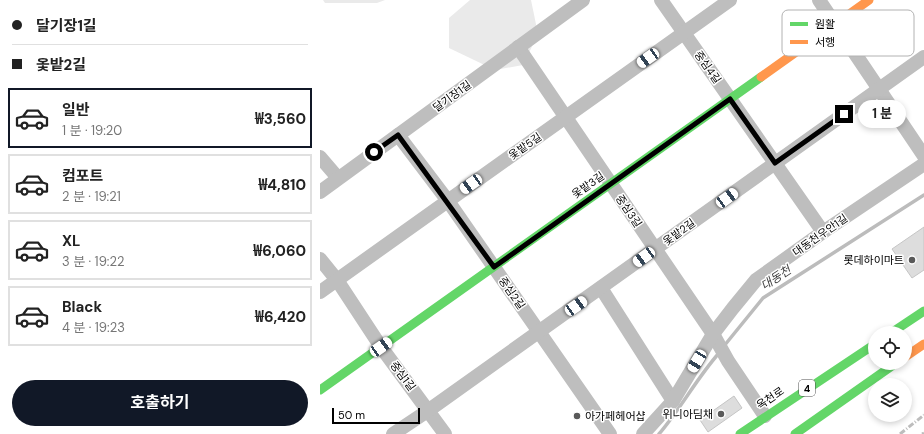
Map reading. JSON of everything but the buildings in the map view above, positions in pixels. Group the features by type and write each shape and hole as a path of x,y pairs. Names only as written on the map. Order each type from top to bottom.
{"street":[{"name":"달기장1길","path":"321,190 583,0"},
{"name":"중심4길","path":"661,0 823,232"},
{"name":"옻밭5길","path":"320,292 730,0"},
{"path":"818,0 825,10"},
{"name":"옻밭3길","path":"855,10 869,0"},
{"name":"중심3길","path":"518,47 714,334 728,362 765,416"},
{"name":"옻밭3길","path":"320,390 790,56"},
{"path":"857,56 924,156"},
{"name":"옻밭2길","path":"394,434 924,57"},
{"name":"중심2길","path":"398,135 448,201 610,434"},
{"path":"320,157 338,178"},
{"name":"대동천우안1길","path":"643,434 673,401 714,334 732,308 756,280 823,232 924,164"},
{"name":"중심1길","path":"320,259 337,280 381,347 446,434"},
{"path":"601,288 673,401"},
{"path":"902,326 924,311"},
{"path":"912,352 924,344"},
{"name":"옥천로","path":"740,434 868,349"},
{"path":"795,434 886,370"}],"shaded area":[{"path":"323,0 385,0 377,3 325,3"},
{"path":"470,0 531,0 538,34 523,65 495,70 449,48 449,18"}],"waterway":[{"name":"대동천","path":"724,346 763,298 924,195"},
{"name":"대동천","path":"659,434 719,353"}],"railway":[{"path":"900,434 924,415"}],"traffic: fast":[{"path":"320,390 761,77"},
{"path":"902,326 924,311"},
{"path":"740,434 868,349"},
{"path":"795,434 886,370"}],"traffic: slow":[{"path":"855,10 869,0"},
{"path":"761,77 790,56"},
{"path":"912,352 924,344"}],"place":[{"name":"롯데하이마트","path":"912,260"},
{"name":"위니아딤채","path":"721,414"},
{"name":"아가페헤어샵","path":"577,416"}],"route":[{"path":"374,152 398,135 448,201 494,267 730,99 775,163 844,114"}]}
